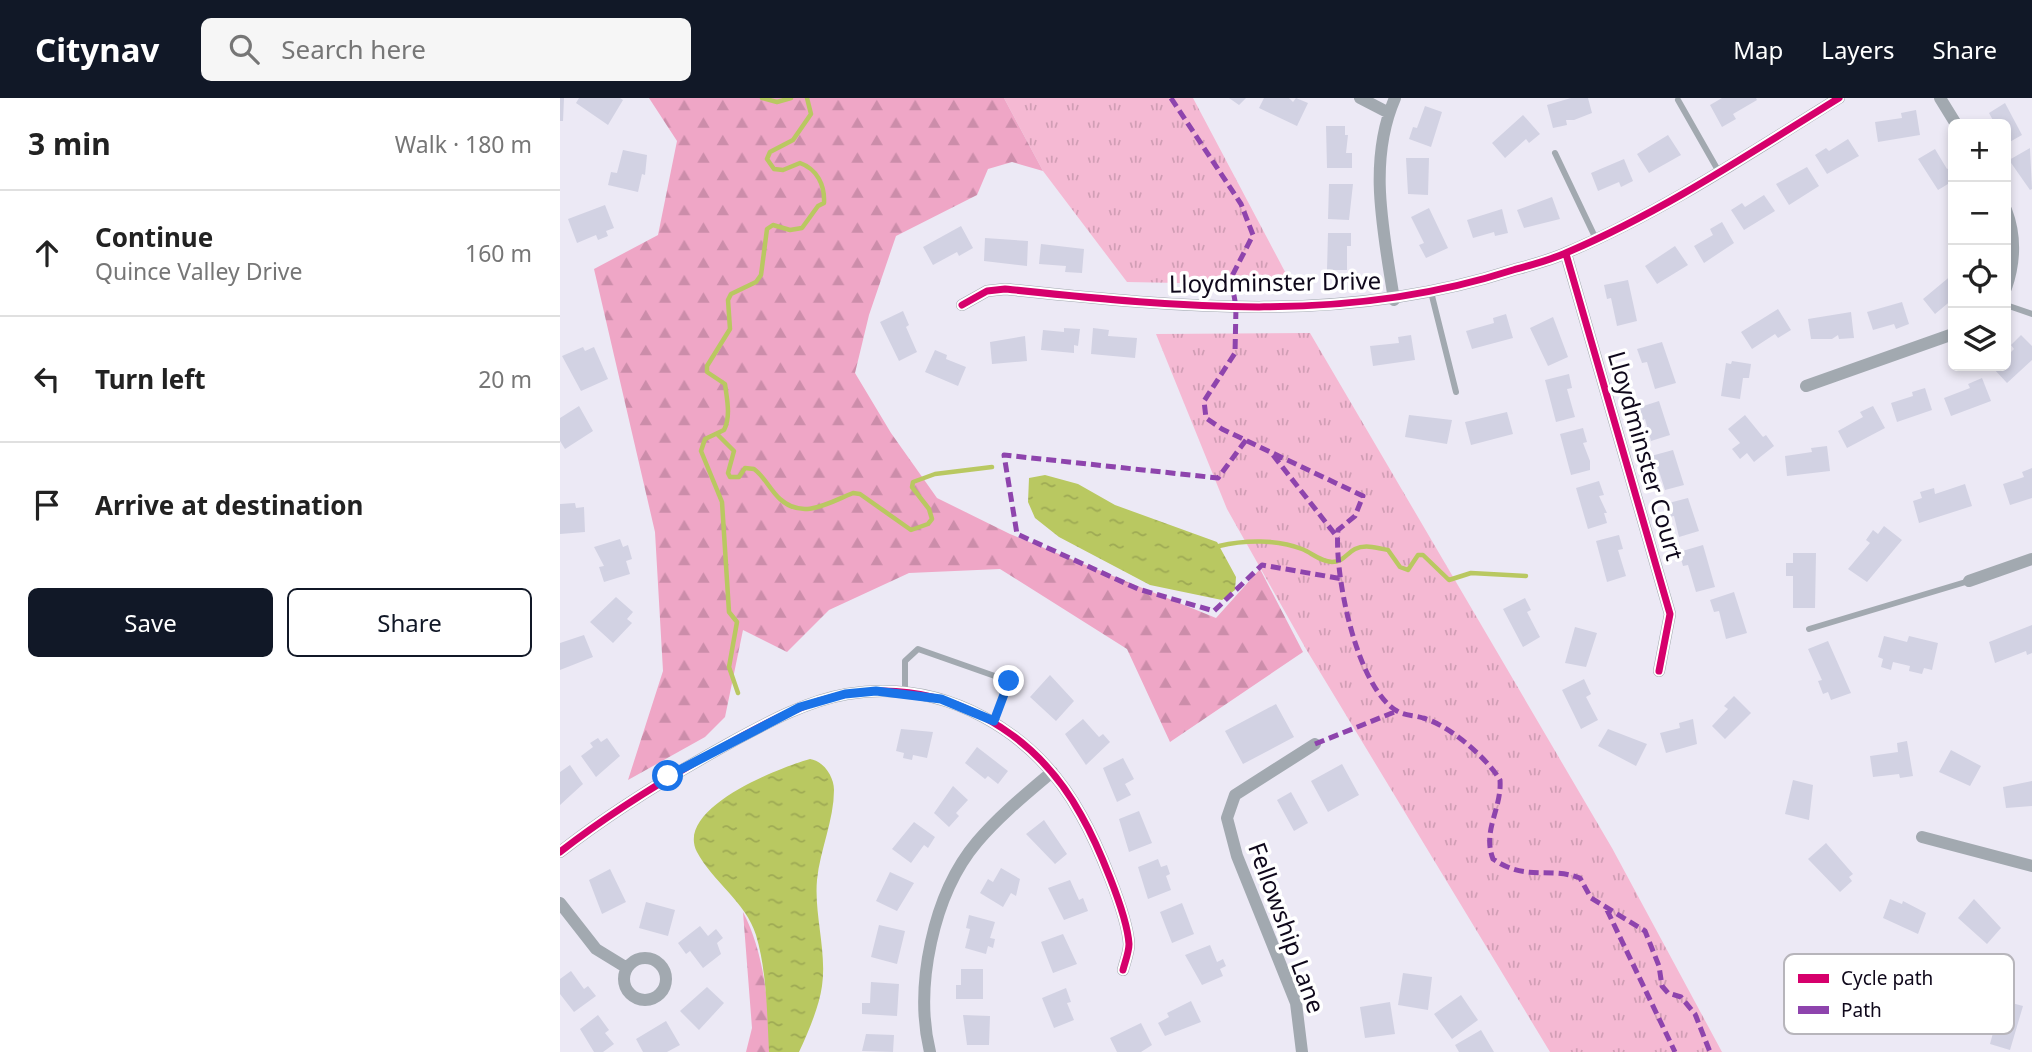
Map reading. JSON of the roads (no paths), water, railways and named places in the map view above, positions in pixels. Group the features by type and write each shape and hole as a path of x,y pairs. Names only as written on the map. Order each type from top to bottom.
{"street":[{"path":"1360,98 1389,113"},
{"path":"1394,300 1381,212 1379,163 1389,113 1395,98"},
{"name":"Lloydminster Drive","path":"962,305 987,291 1005,289 1178,306 1315,306 1394,300 1468,285 1566,254 1659,210 1839,98"},
{"path":"1940,98 1953,119"},
{"path":"2011,237 2014,253 2011,266"},
{"name":"Lloydminster Court","path":"1566,254 1670,614 1659,671"},
{"path":"1806,386 1918,349 1948,336"},
{"path":"1969,581 2032,559"},
{"path":"560,852 668,776 800,707 845,694 876,691 941,699 994,721 1010,731 1052,772 1087,826 1125,923 1129,946 1124,970"},
{"name":"Fellowship Lane","path":"1304,1052 1296,1003 1237,856 1227,818 1235,795 1315,744"},
{"path":"930,1052 926,1035 927,962 937,916 953,877 992,826 1052,772"},
{"path":"1922,837 2032,866"},
{"path":"560,903 596,949 627,968"}],"lane":[{"path":"1678,100 1719,172"},
{"path":"1555,153 1596,239"},
{"path":"1431,292 1456,392"},
{"path":"2011,307 2032,314"},
{"path":"1809,629 1969,581"},
{"path":"905,695 905,661 918,649 1009,681 994,721"}],"water":[{"path":"1045,475 1078,484 1115,505 1217,542 1236,577 1235,590 1222,600 1150,585 1059,537 1035,518 1028,502 1029,478"},
{"path":"810,759 827,770 834,790 832,812 817,880 823,960 822,986 816,1011 799,1052 769,1052 764,978 756,935 745,912 703,863 697,852 694,836 701,820 715,805 734,792 755,780"}],"waterway":[{"path":"762,98 777,102 791,98"},
{"path":"738,693 729,667 737,622 729,612 722,502 701,451 705,439 724,430 727,402 725,384 707,372 707,366 730,329 728,300 731,294 756,282 761,275 767,229 773,225 790,230 802,228 818,206 824,203 821,184 811,169 800,163 783,170 774,169 767,159 770,152 793,140 811,114 807,98"},
{"path":"718,435 734,451 728,473 730,477 739,477 745,468 754,469 780,499 798,508 816,508 853,493 860,494 911,530 928,524 932,519 929,509 912,487 913,482 935,474 992,467"},
{"path":"1219,546 1250,542 1282,543 1332,562 1342,559 1355,549 1372,547 1388,550 1400,567 1408,570 1418,555 1423,555 1449,580 1471,573 1526,576"}]}
